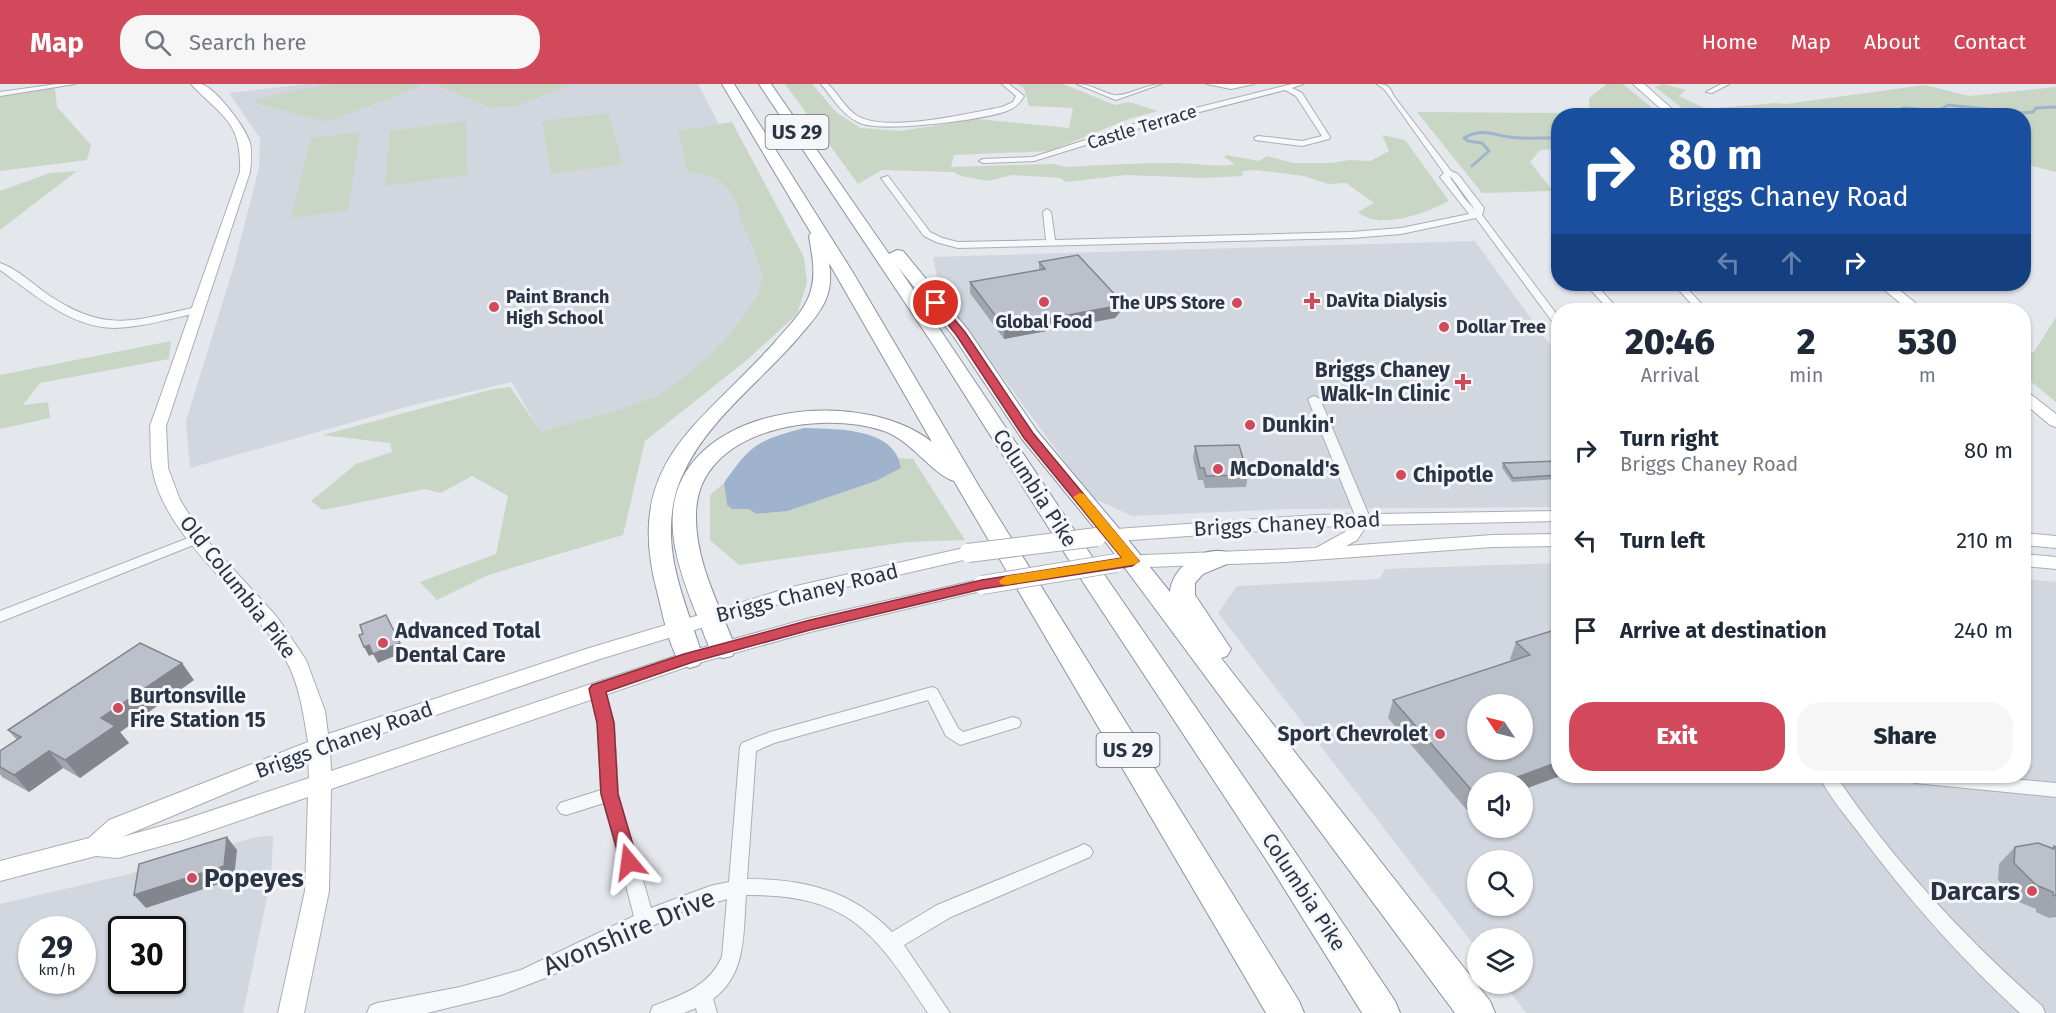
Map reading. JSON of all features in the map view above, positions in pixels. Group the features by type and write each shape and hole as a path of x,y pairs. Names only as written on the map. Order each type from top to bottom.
{"highway":[{"name":"US 29","path":"728,84 1286,1013"},
{"name":"Columbia Pike","path":"765,84 941,343 1092,576 1278,852 1382,1013"},
{"path":"830,180 898,256 961,334 1029,435 1124,562 1334,824 1477,1013"},
{"path":"690,658 665,579 659,528 666,484 693,436 780,349 818,299 822,273 816,228"},
{"path":"723,649 687,551 684,512 694,476 710,456 738,437 766,426 802,417 837,415 867,419 895,428 918,443 969,488"},
{"path":"1218,558 1194,568 1183,581 1182,596 1334,824"}],"main road":[{"name":"Old Columbia Pike","path":"196,84 223,109 241,135 246,152 245,172 158,426 160,468 171,500 196,539 270,622 299,665 314,711 319,746 320,783 317,891 291,1013"},
{"path":"1638,84 1666,108"},
{"path":"1893,291 1908,303"},
{"path":"2031,402 2056,422"},
{"name":"Briggs Chaney Road","path":"96,846 117,827 319,746 681,626 799,591 968,554 1105,536 1364,518 1551,516"},
{"path":"1317,554 1351,536 1364,518"},
{"name":"Briggs Chaney Road","path":"0,871 96,846 118,848 213,821 690,658 810,625 982,585 1124,562 1317,554 1492,541 1551,540"},
{"path":"2031,540 2056,542"},
{"path":"2031,561 2056,563"}],"street":[{"path":"0,94 72,84"},
{"path":"824,84 834,92 852,116 876,124 903,125 1004,109 1016,103 1020,96 1005,84"},
{"path":"1080,84 1116,98 1158,84"},
{"path":"1210,84 1231,87 1251,84"},
{"name":"Castle Terrace","path":"983,161 1034,159 1150,122 1300,84"},
{"path":"1371,84 1390,95"},
{"path":"1380,84 1388,89 1390,95 1448,173 1444,177 1449,184 1470,212 1481,218 1551,313"},
{"path":"1710,92 1726,84"},
{"path":"1258,138 1306,143 1319,142 1326,137 1299,95 1286,88"},
{"path":"885,178 927,234 939,240 958,244 1051,244 1351,235 1401,231 1447,220 1481,218"},
{"path":"1047,212 1051,244"},
{"path":"0,266 71,312 106,324 197,310"},
{"path":"1597,291 1608,303"},
{"path":"1685,291 1696,303"},
{"path":"1314,399 1364,518"},
{"path":"0,617 196,539"},
{"path":"597,689 606,723 610,794 645,920"},
{"path":"660,1013 705,1004 709,993 724,978 732,958 748,747 770,738 932,693 952,732 960,739 1013,723"},
{"path":"1832,783 1902,879 2004,986 2035,1013"},
{"path":"1986,783 2056,790"},
{"path":"566,808 610,794"},
{"path":"890,944 944,911 1084,852"},
{"name":"Avonshire Drive","path":"377,1013 452,1006 540,971 694,899 736,888 768,886 804,890 834,900 863,916 890,944 940,1013"}],"shaded area":[{"name":"Paint Branch High School","path":"307,84 698,84 749,182 788,271 684,391 540,432 512,382 413,405 190,468 186,421 233,269 259,168 260,138 229,93"},
{"path":"1475,241 1551,346 1551,507 1288,509 1132,516 1091,497 940,292 933,257"},
{"path":"1551,563 1551,783 2031,783 2031,580 2056,582 2056,1013 1526,1013 1512,994 1533,994 1533,928 1467,928 1467,936 1218,613 1237,586 1379,579 1385,569"},
{"path":"273,836 271,878 243,1013 0,1013 0,904 129,874 256,837"}],"green space":[{"path":"333,84 422,86 333,120 323,121 255,103 256,100 287,92"},
{"path":"433,84 572,84 517,106 492,108"},
{"path":"785,84 812,84 837,113 861,128 900,131 977,119 1069,128 1073,108 1029,106 1024,88 1017,84 1063,84 1115,105 1129,102 1158,111 1129,119 1050,151 954,155 951,167 1053,164 1066,167 1161,163 1235,164 1224,157 1227,155 1259,161 1267,156 1293,163 1370,161 1389,151 1382,135 1405,140 1449,201 1416,215 1378,220 1358,212 1374,203 1346,183 1328,184 1304,176 1255,170 1243,171 1242,176 1203,178 1126,175 1066,182 1060,178 1012,175 988,181 961,176 954,172 882,170 858,184"},
{"path":"1607,84 1623,84 1652,108 1590,108 1589,98"},
{"path":"1663,84 1686,90 1679,96 1704,108 1682,108 1655,87"},
{"path":"1925,85 1969,96 2056,87 2056,172 2031,166 2031,108 1718,108 1786,104"},
{"path":"55,88 57,107 91,145 87,160 0,171 0,95"},
{"path":"1417,112 1551,113 1551,149 1540,150 1530,162 1551,191 1482,193"},
{"path":"608,113 623,164 551,174 542,121"},
{"path":"466,121 468,175 385,186 390,131"},
{"path":"732,122 804,257 807,283 797,314 748,359 645,441 623,535 488,575 437,600 420,582 496,554 508,496 472,476 441,493 425,489 323,510 311,501 356,464 392,452 390,443 323,435 493,389 510,387 541,432 647,400 673,386 705,359 738,324 751,306 759,289 762,275 739,215 739,208 730,190 715,178 688,172 678,131"},
{"path":"360,132 348,210 291,218 311,138"},
{"path":"77,171 0,230 0,191 50,173"},
{"path":"2056,317 2056,402 2031,382 2031,353 2034,352"},
{"path":"171,341 169,359 40,383 23,405 48,402 50,418 0,429 0,375"},
{"path":"899,458 913,459 965,540 908,542 739,565 710,540 710,495 724,483 727,505 732,509 749,509 756,514 788,511 876,481 900,468"}],"water":[{"path":"804,428 847,430 876,438 888,445 897,455 901,468 876,481 788,511 756,514 749,509 732,509 727,505 724,483 749,451 776,436"}],"building":[{"name":"Global Food","path":"1078,255 1120,300 1116,306 1004,327 970,282 1045,269 1039,262"},
{"path":"1239,445 1248,475 1206,476 1204,468 1200,468 1195,446"},
{"path":"1551,461 1551,475 1513,478 1503,463"},
{"name":"Advanced Total Dental Care","path":"386,615 400,643 373,654 369,645 364,647 359,635 363,634 360,625"},
{"path":"1551,631 1551,765 1531,772 1467,772 1467,785 1393,700 1530,655 1516,642"},
{"path":"140,643 182,663 101,718 115,726 65,760 49,751 14,775 0,767 0,751 21,737 8,730"},
{"path":"227,837 224,866 134,895 139,864"},
{"path":"2038,843 2054,849 2054,846 2056,847 2056,896 2053,892 2036,885 2014,863 2015,847"}],"waterway":[{"path":"1943,108 1948,105 1976,108"},
{"path":"2031,112 2036,108 2056,107"},
{"path":"1472,166 1489,151 1482,143 1468,141 1464,138 1470,135 1486,133 1514,138 1551,138"}],"slow traffic":[{"path":"1006,581 1132,561 1080,497"}],"place":[{"name":"DaVita Dialysis","path":"1312,301"},
{"name":"Global Food","path":"1044,302"},
{"name":"The UPS Store","path":"1237,303"},
{"name":"Paint Branch High School","path":"494,307"},
{"name":"Dollar Tree","path":"1444,327"},
{"name":"Briggs Chaney Walk-In Clinic","path":"1463,382"},
{"name":"Dunkin'","path":"1250,425"},
{"name":"McDonald's","path":"1218,469"},
{"name":"Chipotle","path":"1401,475"},
{"name":"Advanced Total Dental Care","path":"383,643"},
{"name":"Burtonsville Fire Station 15","path":"118,708"},
{"name":"Sport Chevrolet","path":"1440,734"},
{"name":"Popeyes","path":"192,878"},
{"name":"Darcars","path":"2032,891"}],"route":[{"path":"629,862 610,794 606,723 597,689 690,658 810,625 982,585 1132,561 1029,435 961,334 936,303"}]}
